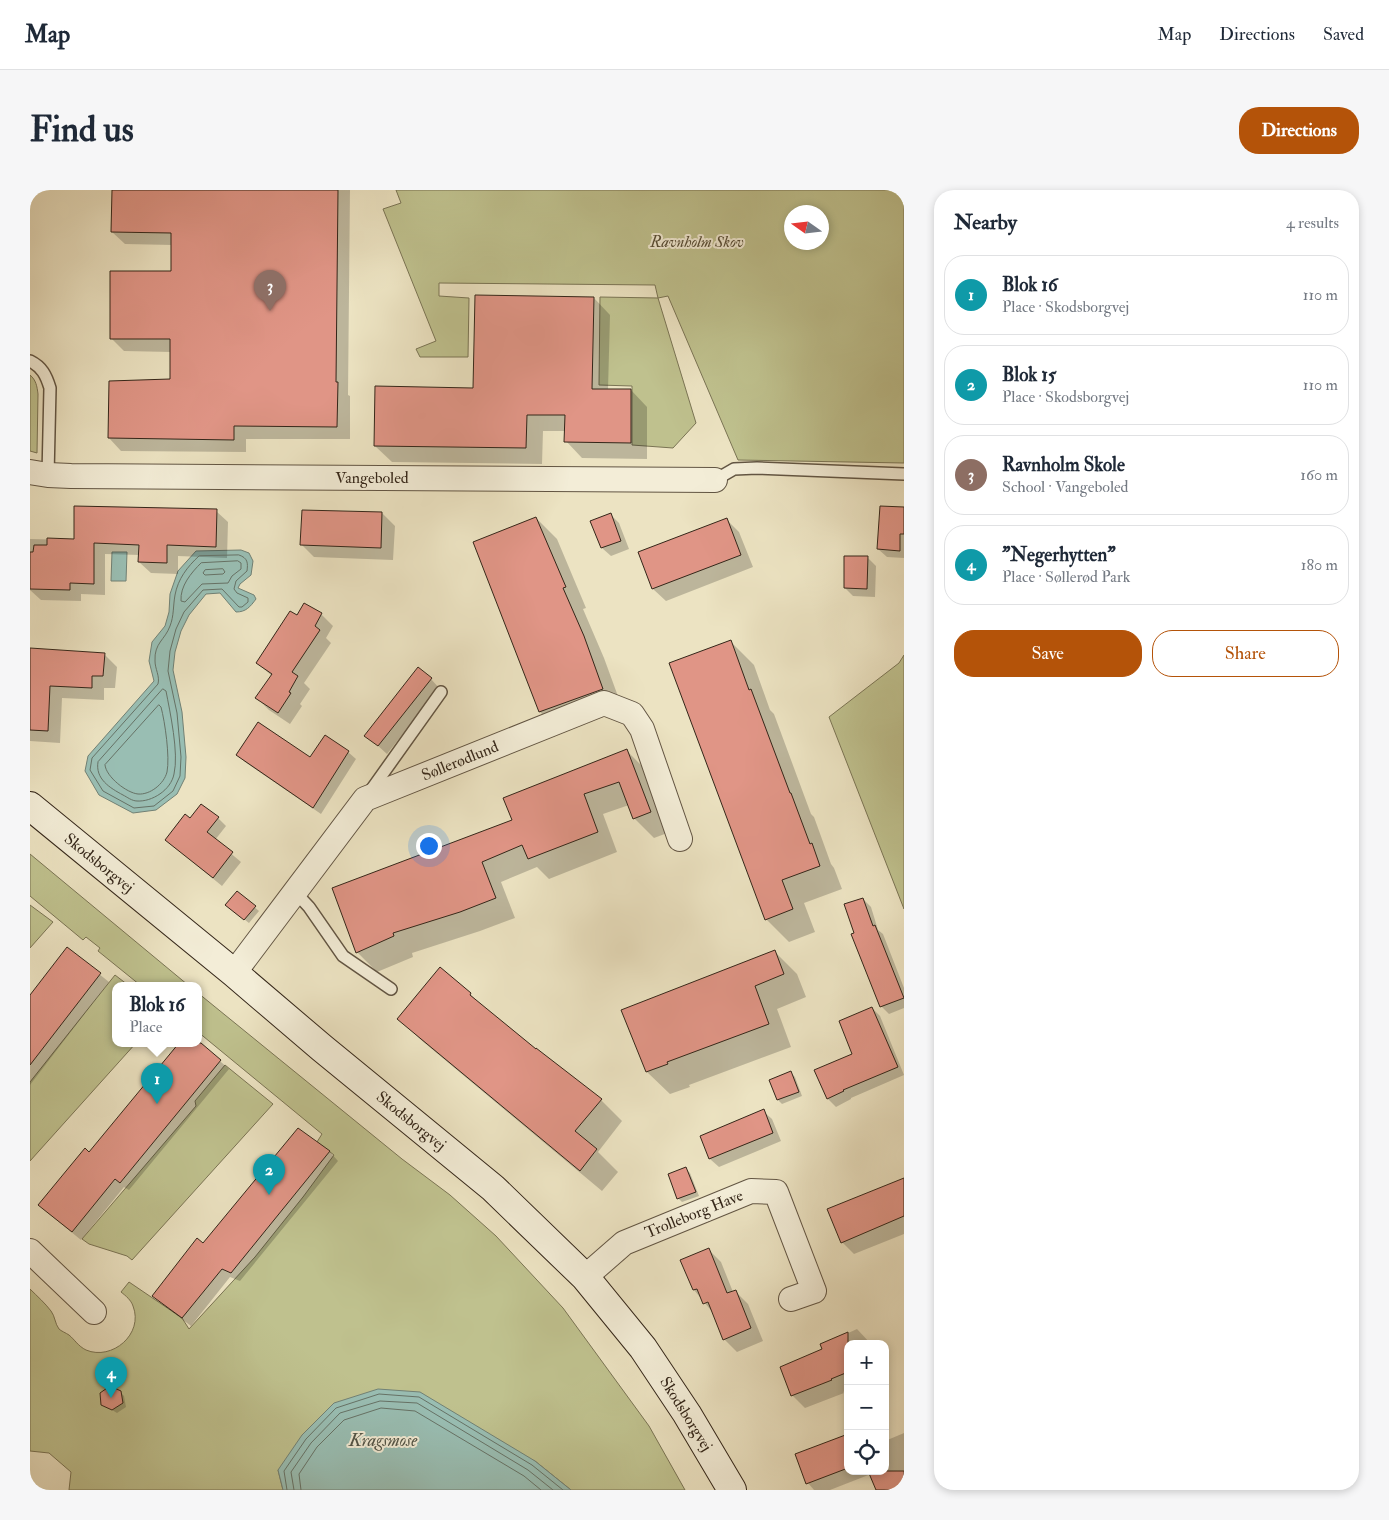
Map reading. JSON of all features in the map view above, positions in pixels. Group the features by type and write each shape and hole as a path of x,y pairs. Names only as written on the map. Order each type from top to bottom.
{"street":[{"name":"Vangeboled","path":"39,474 715,480"},
{"name":"Søllerødlund","path":"365,799 604,703 632,714 642,729 680,839"},
{"path":"234,973 365,799"},
{"name":"Skodsborgvej","path":"30,806 493,1188 585,1277 643,1348 687,1414 732,1490"},
{"name":"Trolleborg Have","path":"585,1277 624,1243 751,1191 776,1192 814,1291 791,1299"},
{"path":"30,1250 94,1312"}],"lane":[{"path":"30,361 37,364 46,374 50,388 39,474"},
{"path":"715,480 734,469 757,468 904,474"},
{"path":"365,799 441,692"},
{"path":"295,892 309,907 343,956 391,989"}],"green space":[{"name":"Ravnholm Skov","path":"396,190 904,190 904,463 738,460 668,296 658,298 655,285 439,283 439,296 469,298 468,357 420,357 416,349 436,341 383,209 401,203"},
{"path":"600,297 658,298 696,423 673,448 632,445 632,386 599,385"},
{"path":"30,375 36,383 38,394 37,453 30,451"},
{"path":"904,655 904,909 829,717 899,663"},
{"path":"30,854 184,982 136,982 98,951 100,948 86,937 83,940 30,896"},
{"path":"30,905 53,922 30,948"},
{"path":"115,975 124,982 112,982 112,1047 132,1047 30,1161 30,1082"},
{"path":"202,996 402,1159 450,1195 496,1236 563,1308 649,1426 685,1490 571,1490 535,1461 278,1470 283,1490 69,1490 71,1472 49,1453 30,1451 30,1289 51,1311 59,1329 86,1350 106,1352 123,1343 130,1335 134,1326 133,1306 121,1292 129,1282 182,1318 189,1329 255,1257 334,1155 317,1142 322,1134 202,1035"},
{"path":"225,1065 273,1104 132,1260 127,1256 89,1244 82,1239 196,1106 195,1101"}],"water":[{"path":"241,550 249,553 253,561 251,575 238,588 254,595 256,599 248,608 236,612 220,593 206,594 189,615 181,631 175,652 173,670 182,712 186,757 185,778 177,794 156,810 133,813 99,795 85,771 88,756 154,681 149,661 152,642 165,626 169,612 170,594 178,571 196,551"},
{"path":"112,552 127,552 126,581 111,581"},
{"name":"Kragsmose","path":"378,1389 420,1392 535,1461 571,1490 283,1490 278,1470 302,1435 334,1403"}],"building":[{"path":"112,190 338,190 337,427 234,426 234,440 108,438 109,381 170,379 170,339 110,339 110,271 171,271 171,233 111,232"},
{"path":"475,295 594,297 592,389 631,389 631,443 564,442 565,415 527,415 526,448 374,446 375,386 473,388"},
{"path":"74,506 217,509 216,547 167,545 167,563 138,562 139,545 94,543 94,584 70,583 70,590 30,589 30,552 33,552 34,545 47,545 47,538 74,539"},
{"path":"880,506 904,507 904,534 900,534 900,551 877,549"},
{"path":"302,510 382,512 381,548 300,545"},
{"path":"611,513 621,541 601,548 590,521"},
{"path":"536,517 566,587 563,588 584,636 603,689 539,712 473,542"},
{"path":"727,518 741,555 652,589 638,552"},
{"path":"844,556 868,556 867,589 844,588"},
{"path":"304,603 322,613 315,626 320,630 292,672 298,676 289,692 291,693 278,713 255,698 272,674 256,663 290,611 297,615"},
{"path":"731,640 749,690 751,689 820,866 782,880 793,909 765,920 669,663"},
{"path":"30,648 105,653 103,676 92,676 92,688 50,686 48,731 30,730"},
{"path":"418,667 432,678 378,746 364,736"},
{"path":"258,722 310,757 325,735 349,751 313,808 236,755"},
{"path":"627,749 651,812 633,819 619,782 584,794 598,832 528,859 522,845 482,862 496,898 460,912 393,933 394,936 356,953 332,888 512,820 503,798"},
{"path":"201,804 219,817 207,832 233,852 213,878 165,840 185,814 190,818"},
{"path":"237,891 256,906 244,920 225,905"},
{"path":"863,898 904,998 880,1007 851,934 854,933 844,904"},
{"path":"67,947 101,973 30,1065 30,995"},
{"path":"775,950 784,974 755,986 769,1024 667,1062 668,1064 646,1072 621,1010"},
{"path":"440,967 471,993 470,995 536,1049 602,1099 575,1131 597,1149 580,1171 397,1019"},
{"path":"872,1007 898,1067 843,1090 827,1099 814,1070 852,1054 839,1021"},
{"path":"202,1044 221,1060 120,1183 115,1179 72,1232 38,1205 85,1148 89,1152 176,1047 202,1047"},
{"path":"791,1071 799,1092 777,1100 769,1080"},
{"path":"764,1109 773,1133 709,1159 700,1136"},
{"path":"298,1128 330,1151 231,1273 222,1269 182,1318 152,1296 197,1238 203,1243"},
{"path":"686,1167 696,1192 677,1199 668,1174"},
{"path":"904,1178 904,1216 841,1243 827,1209"},
{"path":"709,1248 727,1293 736,1290 751,1328 723,1340 708,1302 703,1304 697,1289 693,1290 680,1260"},
{"path":"848,1332 848,1340 844,1340 844,1374 791,1396 780,1367 822,1349 820,1344"},
{"path":"110,1386 121,1391 123,1403 112,1410 101,1405 100,1393"},
{"path":"844,1436 844,1470 806,1484 795,1454"},
{"path":"889,1471 904,1471 904,1490 876,1490 870,1475 889,1475"}],"place":[{"name":"Ravnholm Skole","path":"270,311"},
{"name":"Blok 16","path":"157,1104"},
{"name":"Blok 15","path":"269,1195"},
{"name":"\"Negerhytten\"","path":"111,1398"}]}
